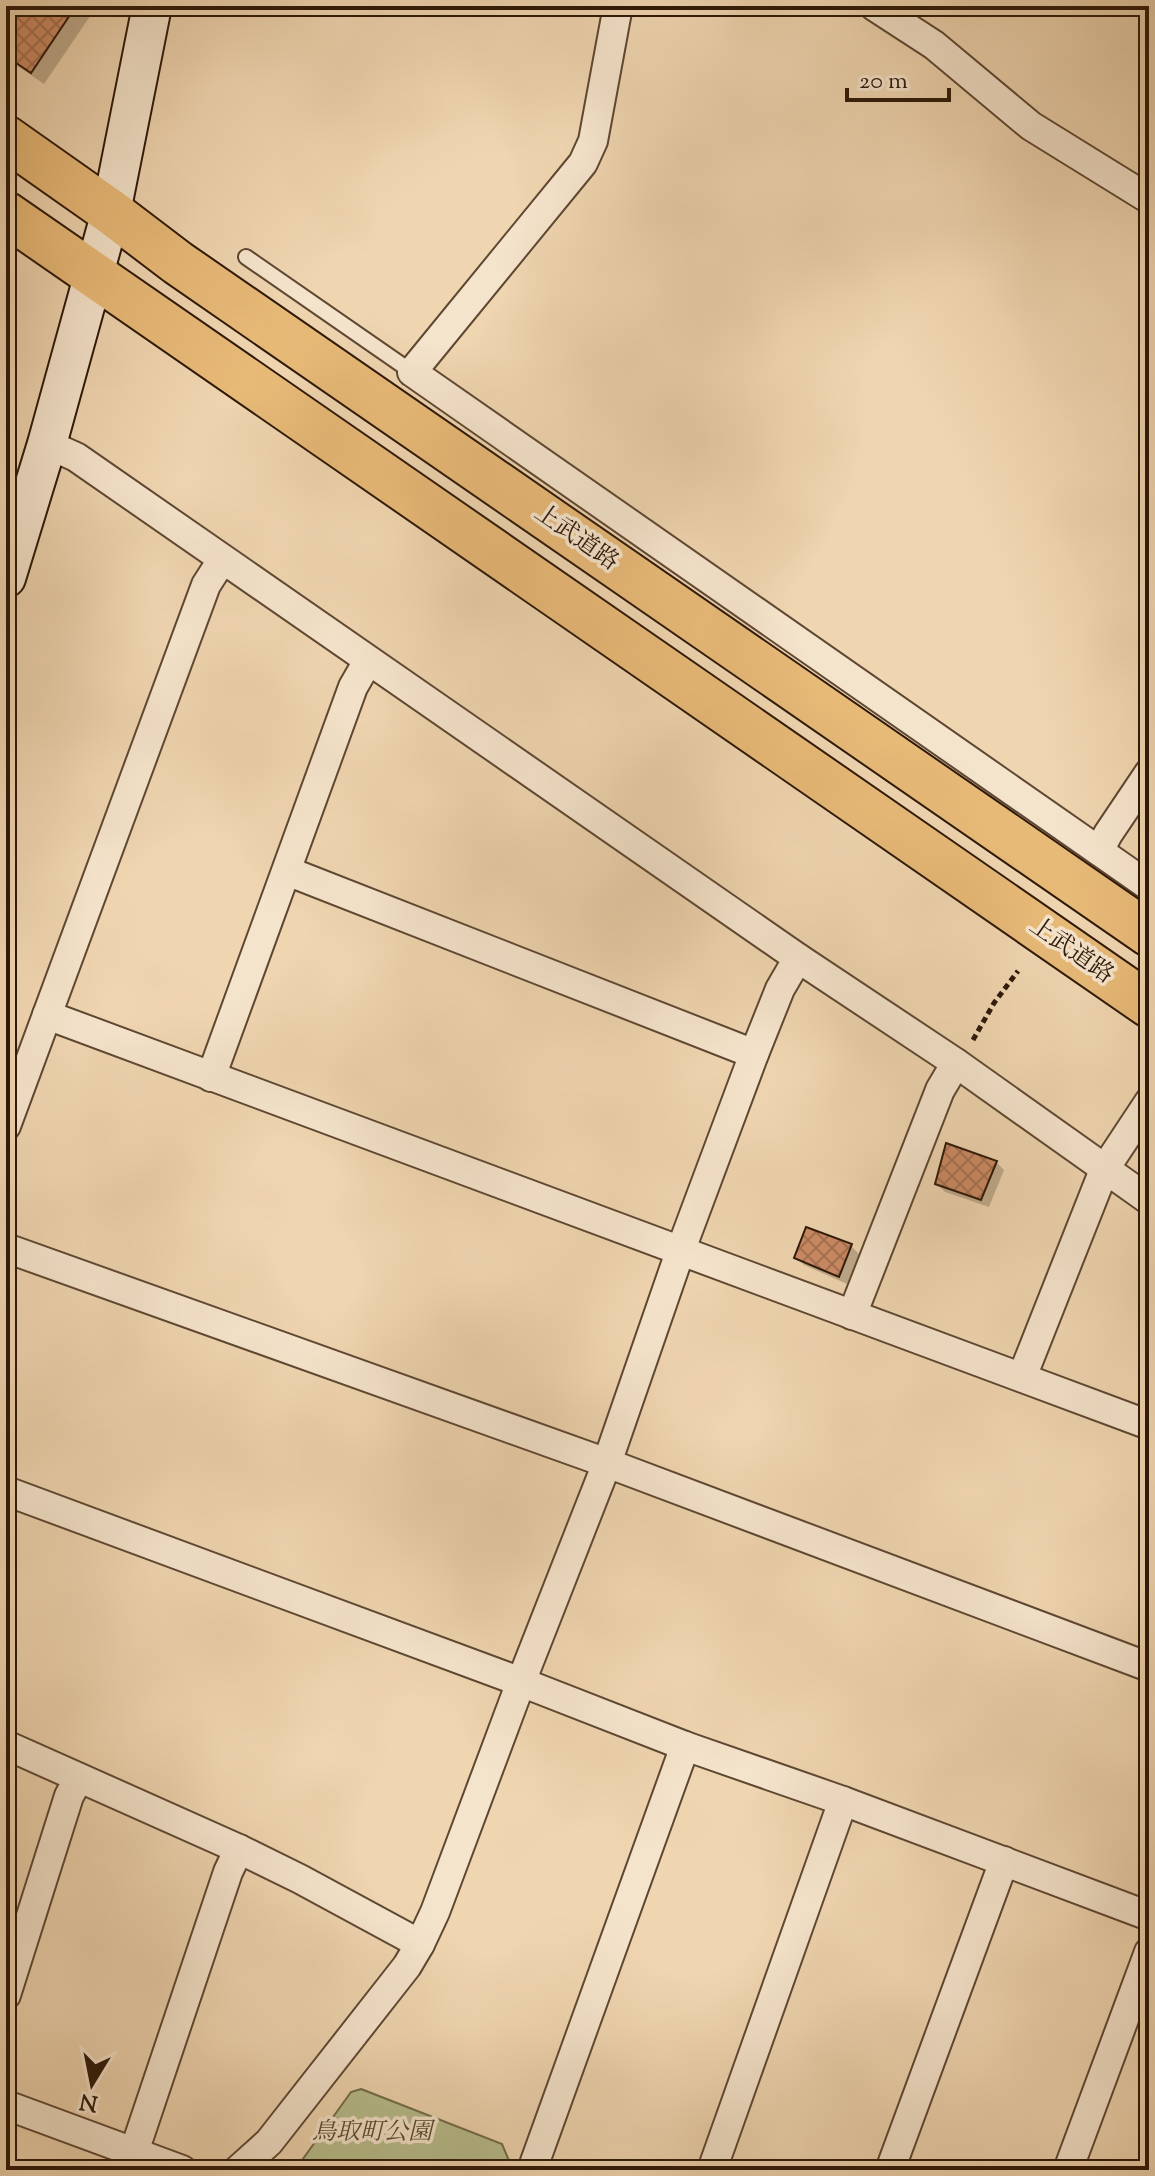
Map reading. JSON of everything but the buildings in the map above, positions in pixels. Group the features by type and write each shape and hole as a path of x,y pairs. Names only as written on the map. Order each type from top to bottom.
{"highway":[{"name":"上武道路","path":"6,138 191,273 1149,934"},
{"name":"上武道路","path":"6,214 1149,1005"}],"street":[{"path":"6,578 95,276 111,212 152,6"},
{"path":"618,6 593,141 583,163 412,372 1149,886"},
{"path":"874,6 934,45 1031,126 1149,199"},
{"path":"47,444 76,457 798,958 962,1056 1104,1170 1149,1200"},
{"path":"6,1126 206,585 222,560"},
{"path":"211,1077 353,687 368,661"},
{"path":"1099,851 1149,773"},
{"path":"287,871 754,1054"},
{"path":"238,2170 269,2142 407,1966 435,1912 607,1463 680,1252 754,1054 780,989 798,958"},
{"path":"47,1015 1149,1425"},
{"path":"852,1315 940,1090 962,1056"},
{"path":"1022,1377 1104,1170 1149,1102"},
{"path":"6,1248 607,1463 1149,1667"},
{"path":"6,1491 1149,1916"},
{"path":"6,1745 239,1849 420,1944"},
{"path":"532,2170 685,1746"},
{"path":"6,1995 14,1940 69,1796 79,1778"},
{"path":"712,2170 843,1801"},
{"path":"134,2152 228,1872 239,1849"},
{"path":"890,2170 1004,1861"},
{"path":"1068,2170 1149,1952"},
{"path":"6,2105 182,2170"}],"lane":[{"path":"246,257 412,372"}],"path":[{"path":"962,1056 994,1003 1018,971"}],"green space":[{"name":"鳥取町公園","path":"361,2089 502,2144 510,2163 507,2170 295,2170 351,2092"}]}
